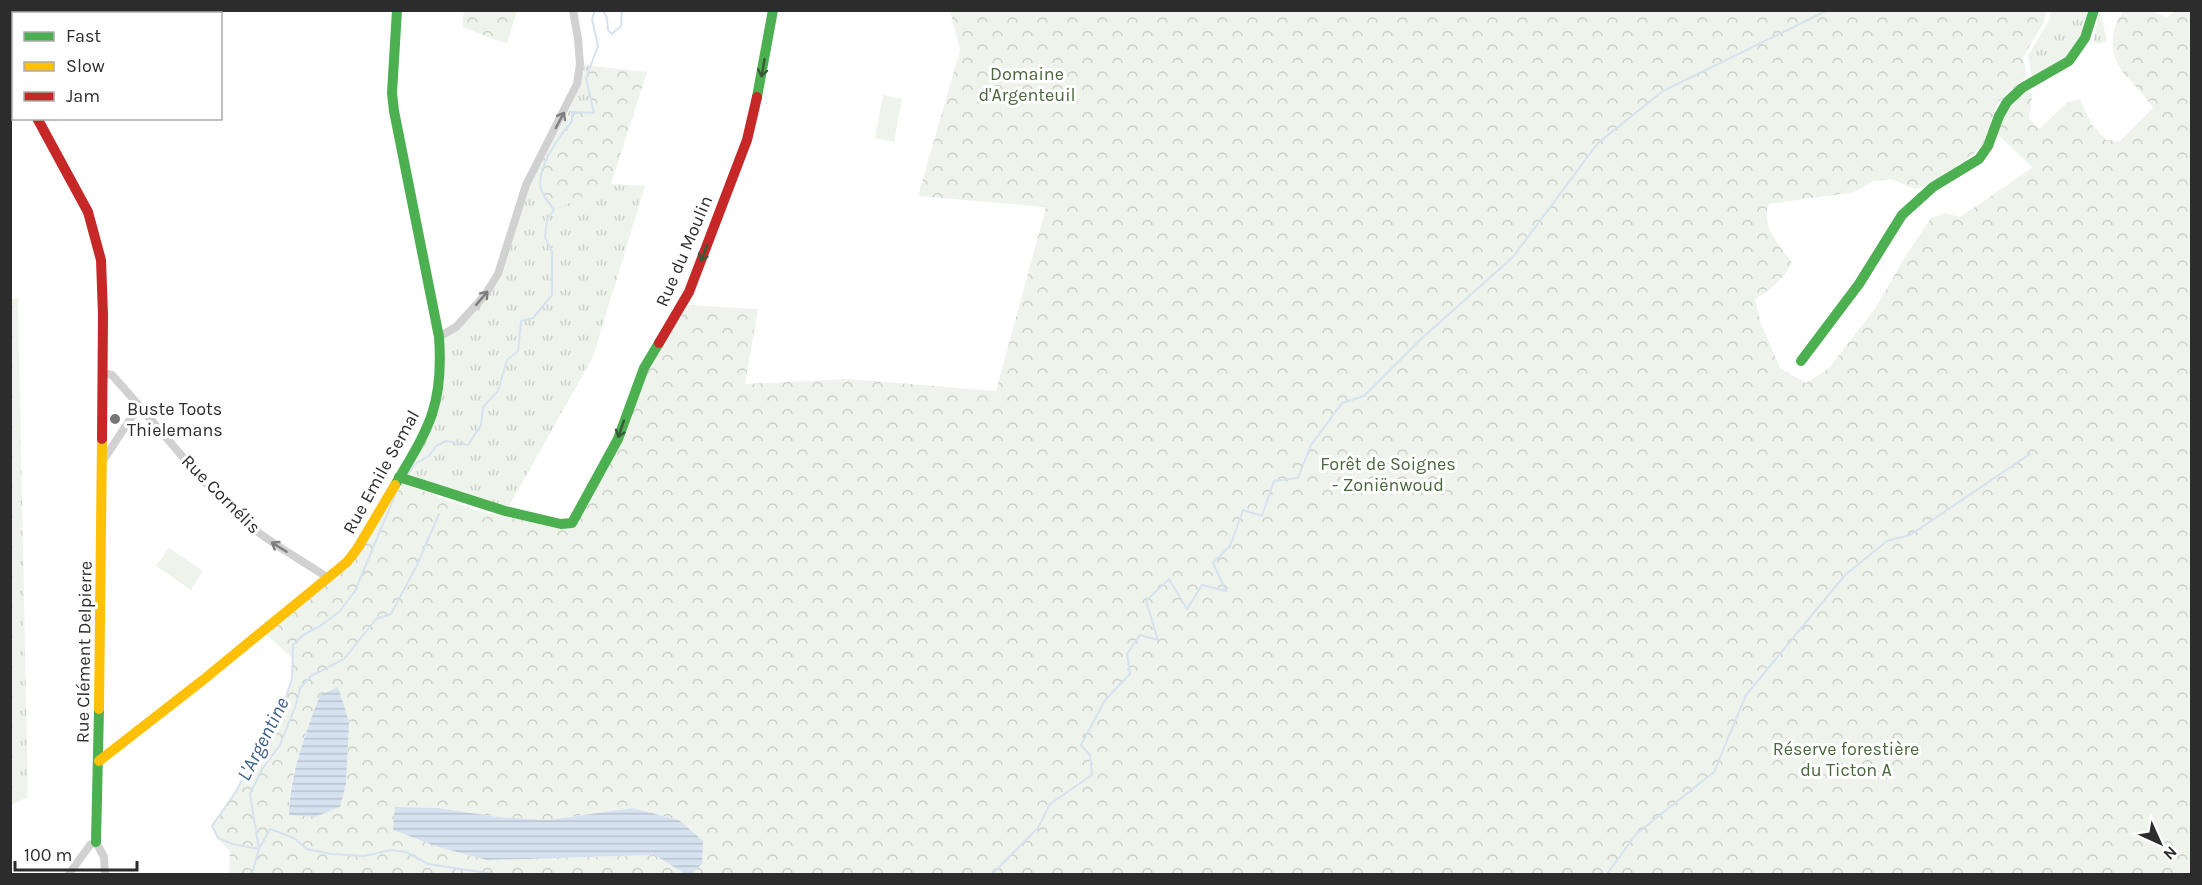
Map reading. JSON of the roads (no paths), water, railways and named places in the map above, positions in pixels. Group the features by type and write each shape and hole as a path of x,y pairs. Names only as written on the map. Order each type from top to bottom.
{"street":[{"name":"Rue Emile Semal","path":"99,761 347,562 419,444 432,418 438,395 441,368 439,337 395,120 392,93 397,10"},
{"path":"439,337 456,327 485,295 498,274 526,185 577,84 580,64 573,10"},
{"name":"Rue du Moulin","path":"399,477 472,504 561,523 572,522 618,439 644,368 689,292 747,140 755,111 773,10"},
{"path":"1801,361 1866,274 1894,225 1925,194 1944,179 1983,155 1989,145 2001,110 2007,102 2025,85 2052,73 2078,52 2088,34 2094,10"},
{"name":"Rue Clément Delpierre","path":"38,120 88,212 96,237 103,279 99,761 96,842"},
{"name":"Rue Cornélis","path":"102,373 112,375 214,490 242,518 265,538 328,578"},
{"path":"102,462 139,406"},
{"path":"69,874 90,845 96,842 104,857 105,874"}],"water":[{"path":"338,687 349,722 346,784 340,807 315,817 289,815 295,769 320,695"},
{"path":"395,807 438,808 499,817 548,820 633,808 679,820 703,841 702,864 691,874 685,874 655,855 487,860 438,847 393,830"}],"waterway":[{"name":"L'Argentine","path":"408,474 415,464 429,456 436,446 446,441 468,445 481,425 483,407 498,391 507,360 518,351 521,321 533,318 552,295 552,251 545,238 547,219 554,210 542,192 540,181 545,162 572,121 572,112 594,113 586,78 598,46 592,19 595,10"},
{"name":"L'Argentine","path":"603,10 607,18 608,30 612,34 621,26 622,10"},
{"path":"992,874 1038,828 1050,804 1092,775 1090,755 1081,745 1105,700 1130,674 1127,654 1140,635 1158,640 1146,601 1169,579 1187,609 1202,585 1226,591 1213,563 1230,546 1243,510 1262,516 1274,481 1298,478 1311,445 1342,403 1364,396 1421,339 1513,257 1598,143 1663,91 1828,10"},
{"path":"1607,874 1636,834 1714,772 1746,695 1845,575 1887,541 1910,535 2030,454"},
{"name":"L'Argentine","path":"396,493 355,591 339,612 303,635 293,645 292,679 282,709 255,753 237,790 212,826 218,838 233,844 259,849 270,829 294,838 307,849 331,854 364,856 391,850 406,852 428,864 494,874"},
{"name":"L'Argentine","path":"252,874 259,849 250,794 262,769 280,745 296,705 300,688 311,676 344,659 376,619 391,614 417,565 439,514"}],"place":[{"name":"Buste Toots Thielemans","path":"115,419"}],"park label":[{"name":"Domaine d'Argenteuil","path":"1027,84"},
{"name":"Forêt de Soignes - Zoniënwoud","path":"1388,474"},
{"name":"Réserve forestière du Ticton A","path":"1846,759"}]}
